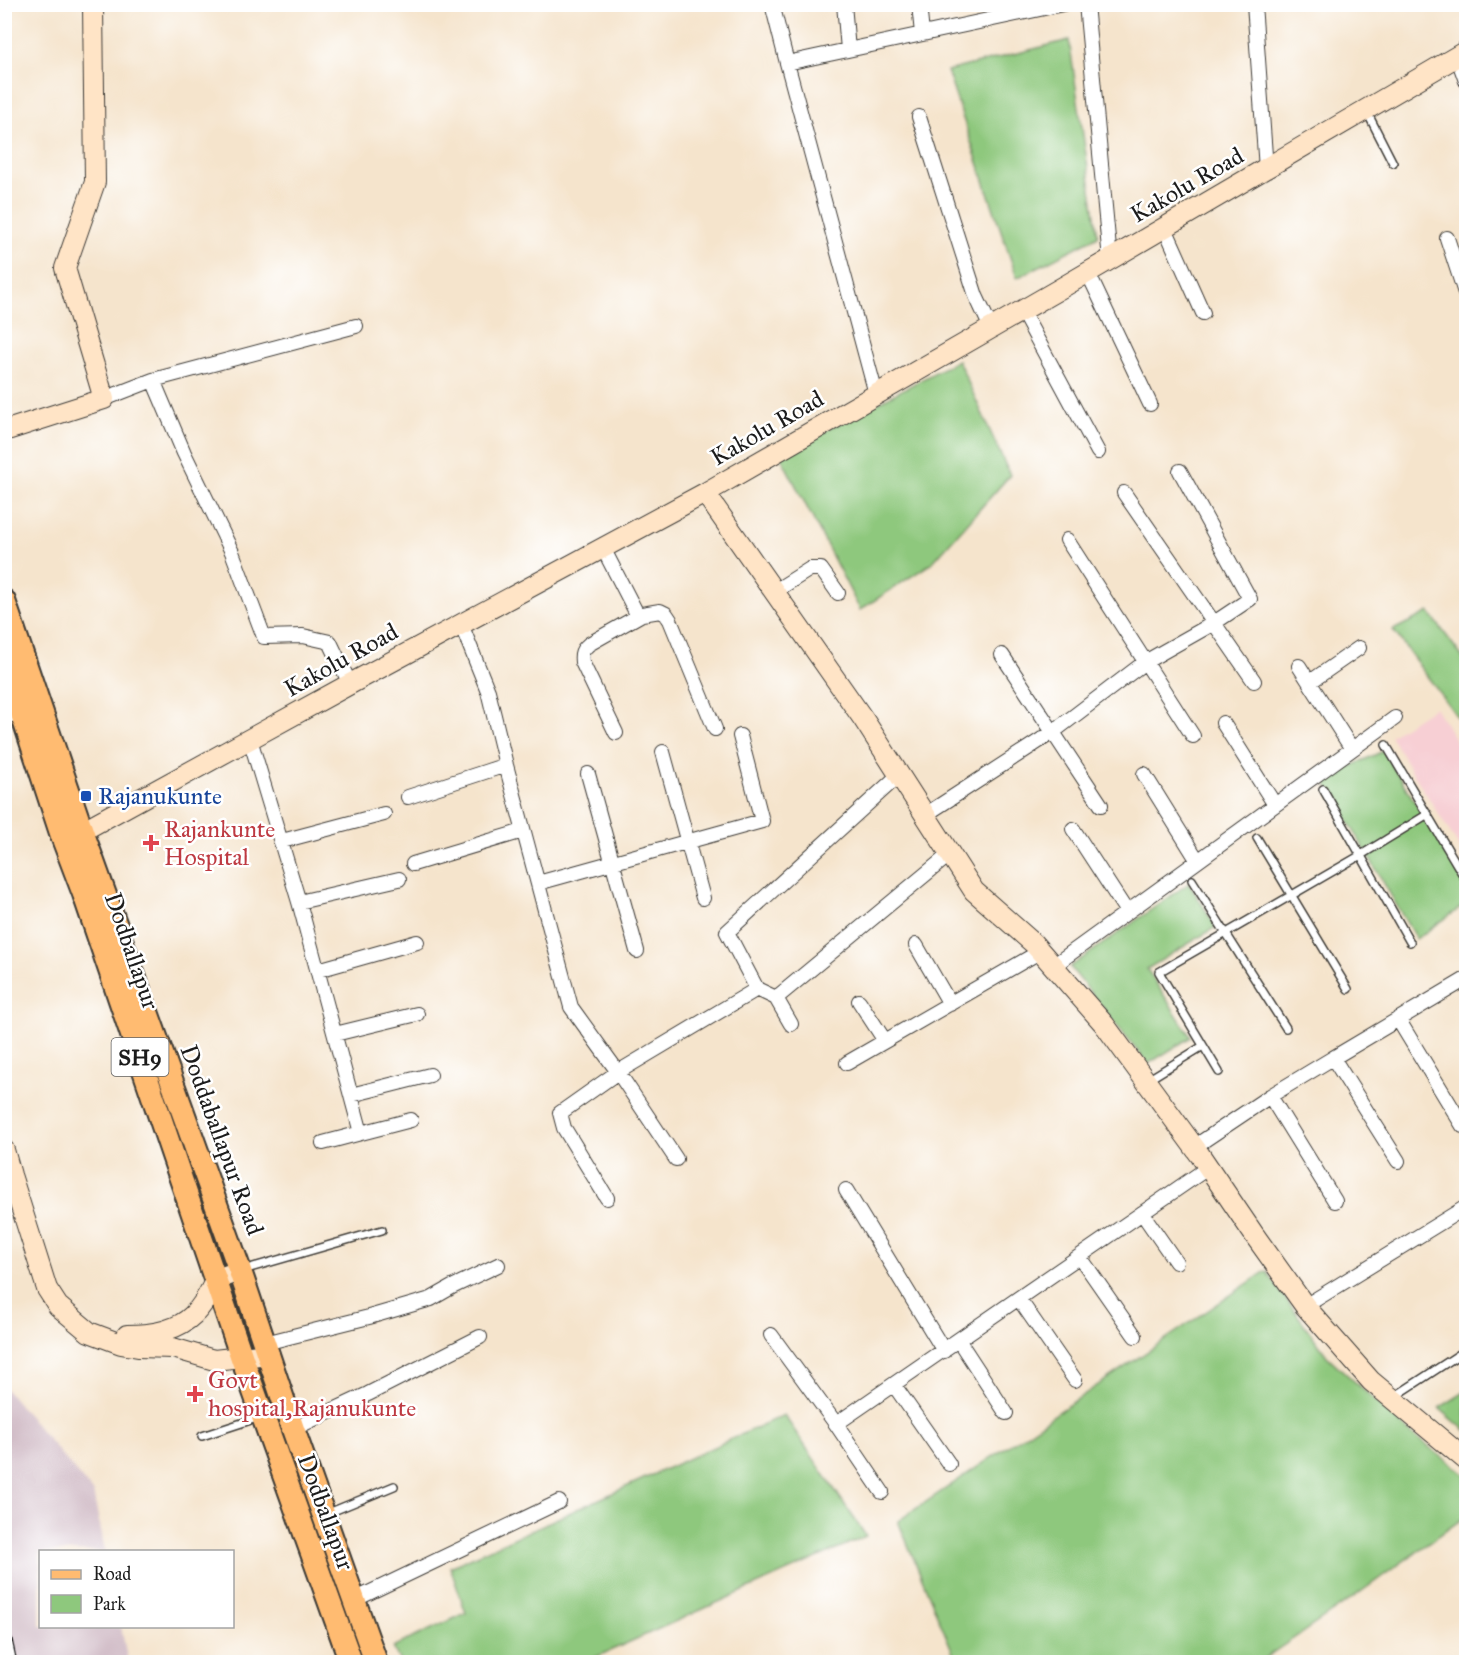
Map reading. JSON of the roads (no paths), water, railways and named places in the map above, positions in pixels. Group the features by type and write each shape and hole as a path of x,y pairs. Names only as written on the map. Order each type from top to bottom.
{"main road":[{"path":"4,431 104,399 65,268 95,182 93,4"},
{"name":"Kakolu Road","path":"72,833 705,493 1088,273 1462,53"},
{"path":"705,493 864,720 974,891 1033,943 1104,1024 1209,1167 1305,1306 1371,1381 1467,1460"},
{"name":"Doddaballapur Road","path":"4,601 23,713"},
{"name":"Doddaballapur Road","path":"4,659 240,1271 293,1429 376,1662"},
{"name":"Dodballapur","path":"72,833 84,894 242,1358 351,1662"},
{"path":"4,1150 10,1176 47,1289 58,1306 89,1332 121,1344 173,1348 214,1360 242,1358 267,1349"},
{"path":"76,1321 106,1333 122,1335 138,1335 167,1329 192,1317 202,1305 216,1279 240,1271"}],"street":[{"path":"772,4 876,394"},
{"path":"844,4 848,50"},
{"path":"919,4 922,34"},
{"path":"989,4 991,20"},
{"path":"787,63 1063,4"},
{"path":"1086,4 1110,260"},
{"path":"1254,4 1266,169"},
{"path":"1462,53 1467,81"},
{"path":"919,117 976,296 991,328"},
{"path":"1165,228 1203,312"},
{"path":"1447,238 1467,296"},
{"path":"1088,273 1150,404"},
{"path":"1022,311 1098,452"},
{"path":"104,399 153,380 356,326"},
{"path":"153,380 184,453 232,552 264,637 303,636 330,642 350,684"},
{"path":"925,815 1053,732 1145,662 1214,623 1250,599 1180,471"},
{"path":"1124,493 1254,681"},
{"path":"1067,540 1192,736"},
{"path":"603,548 638,616"},
{"path":"775,591 810,569 821,569 838,593"},
{"path":"616,733 582,662 581,654 589,644 638,616 660,610 670,620 715,729"},
{"path":"461,624 488,691 571,1007 676,1159"},
{"path":"1310,682 1359,648"},
{"path":"1002,655 1101,805"},
{"path":"1299,666 1353,749"},
{"path":"847,1063 950,1004 1047,959 1127,912 1395,718"},
{"path":"1223,723 1275,805"},
{"path":"537,883 762,821 740,736"},
{"path":"250,739 282,841 361,1133"},
{"path":"663,752 703,898"},
{"path":"408,797 506,765"},
{"path":"588,774 637,951"},
{"path":"1144,774 1198,861"},
{"path":"791,1024 776,998 757,989 727,932 899,775"},
{"path":"282,841 384,814"},
{"path":"1073,829 1127,912"},
{"path":"413,864 524,831"},
{"path":"776,998 950,854"},
{"path":"299,902 399,879"},
{"path":"318,970 417,942"},
{"path":"916,945 950,1004"},
{"path":"1194,1147 1270,1096 1398,1019 1465,982"},
{"path":"607,1198 564,1128 560,1113 618,1072 757,989"},
{"path":"859,1001 885,1041"},
{"path":"334,1034 417,1014"},
{"path":"1398,1019 1463,1125"},
{"path":"1333,1058 1398,1161"},
{"path":"351,1095 430,1076"},
{"path":"1270,1096 1335,1201"},
{"path":"323,1143 411,1120"},
{"path":"836,1424 1209,1167"},
{"path":"846,1190 944,1351"},
{"path":"1305,1306 1467,1207"},
{"path":"1142,1213 1176,1262"},
{"path":"1080,1257 1135,1336"},
{"path":"267,1349 431,1299 498,1264"},
{"path":"1019,1299 1075,1380"},
{"path":"771,1335 882,1492"},
{"path":"293,1429 480,1337"},
{"path":"959,1341 1006,1413"},
{"path":"894,1385 949,1464"},
{"path":"354,1600 558,1502"}],"lane":[{"path":"1366,109 1393,163"},
{"path":"1386,745 1467,880"},
{"path":"1323,789 1410,942"},
{"path":"1219,1072 1159,972 1428,814"},
{"path":"1257,838 1348,988"},
{"path":"1192,880 1286,1028"},
{"path":"1146,1081 1203,1046"},
{"path":"240,1271 382,1230"},
{"path":"1392,1398 1467,1350"},
{"path":"202,1436 263,1416"},
{"path":"324,1515 394,1486"}],"railway":[{"path":"4,1616 14,1662"}],"place":[{"name":"Rajanukunte","path":"86,796"},
{"name":"Rajankunte Hospital","path":"151,843"},
{"name":"Govt hospital,Rajanukunte","path":"195,1394"}]}
